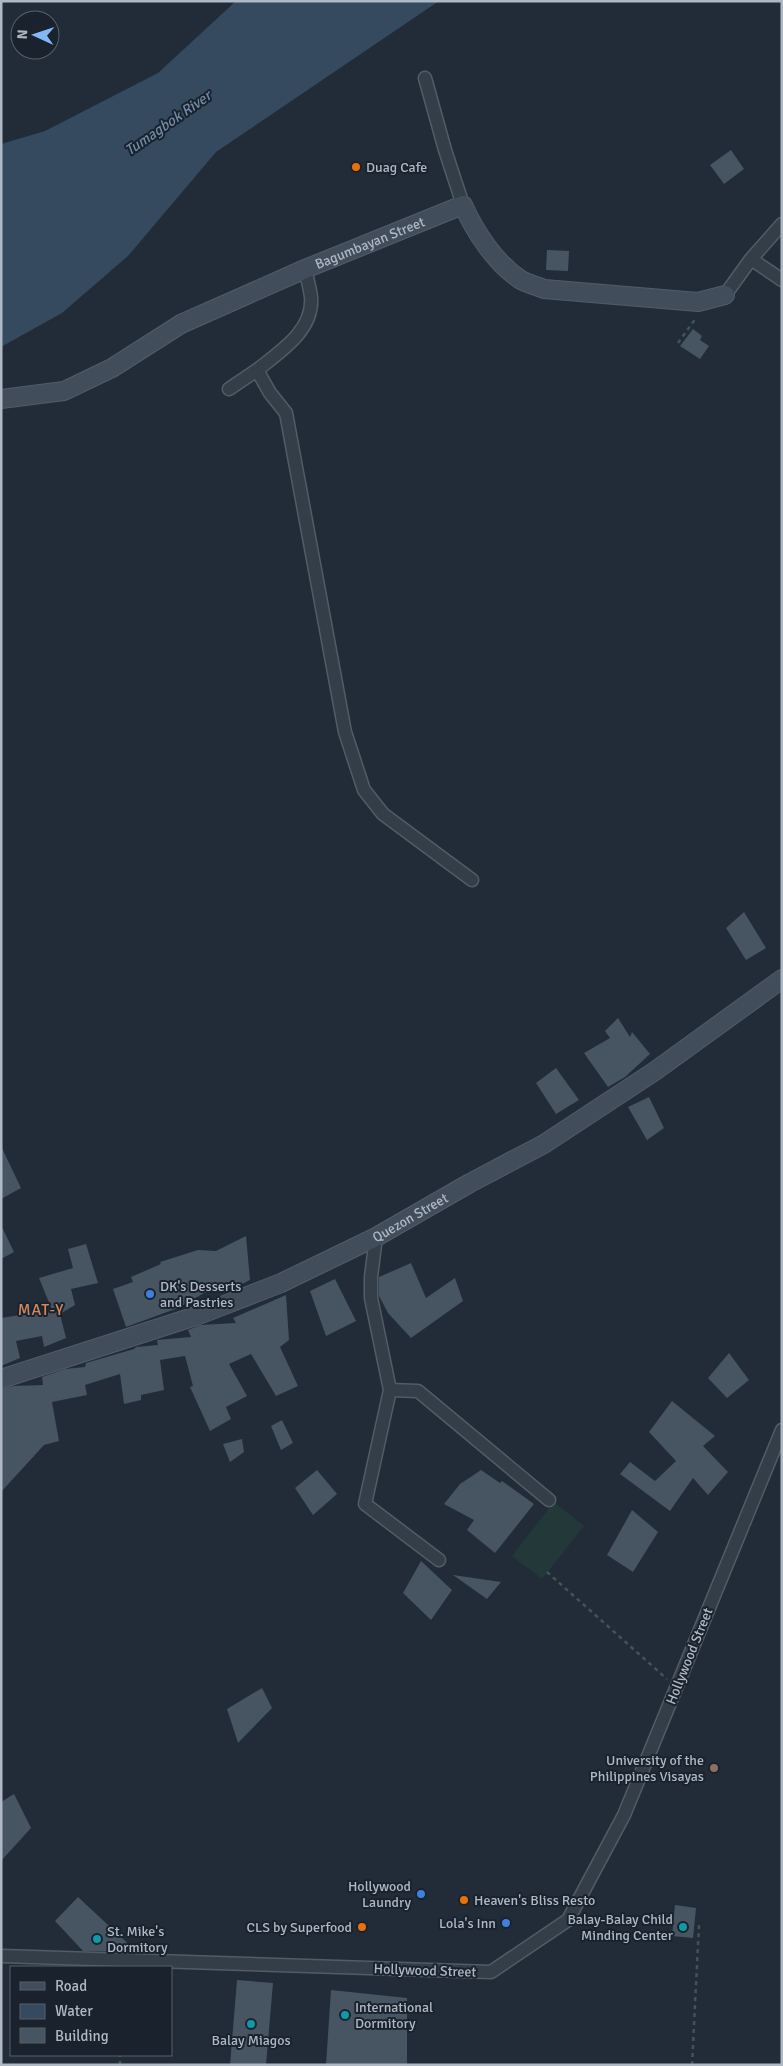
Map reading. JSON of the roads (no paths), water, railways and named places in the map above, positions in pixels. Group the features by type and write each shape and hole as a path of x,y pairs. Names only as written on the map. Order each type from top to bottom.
{"street":[{"path":"425,78 444,150 463,205 475,231 497,257 521,280 544,289 698,302 718,297 782,224"},
{"name":"Bagumbayan Street","path":"1,399 64,391 112,368 181,324 305,269 463,205"},
{"path":"751,259 782,280"},
{"path":"230,389 258,370 292,341 306,324 311,298 305,269"},
{"path":"258,370 270,393 286,412 345,732 364,790 383,814 472,880"},
{"name":"Quezon Street","path":"1,1379 196,1316 281,1283 376,1237 470,1183 544,1144 655,1071 782,979"},
{"path":"376,1237 371,1277 371,1298 390,1390 365,1504 439,1560"},
{"path":"390,1390 418,1392 549,1500"},
{"name":"Hollywood Street","path":"1,1956 491,1972 568,1920 624,1815 782,1430"}],"water":[{"name":"Tumagbok River","path":"236,1 439,1 216,152 128,256 62,313 1,347 1,144 45,131 158,73"}],"place":[{"name":"Duag Cafe","path":"356,167"},
{"name":"DK's Desserts and Pastries","path":"150,1294"},
{"name":"University of the Philippines Visayas","path":"714,1768"},
{"name":"Hollywood Laundry","path":"421,1894"},
{"name":"Heaven's Bliss Resto","path":"464,1900"},
{"name":"Lola's Inn","path":"506,1923"},
{"name":"CLS by Superfood","path":"362,1927"},
{"name":"Balay-Balay Child Minding Center","path":"683,1927"},
{"name":"St. Mike's Dormitory","path":"97,1939"},
{"name":"International Dormitory","path":"345,2015"},
{"name":"Balay Miagos","path":"251,2024"}],"district":[{"name":"MAT-Y","path":"41,1309"}]}
